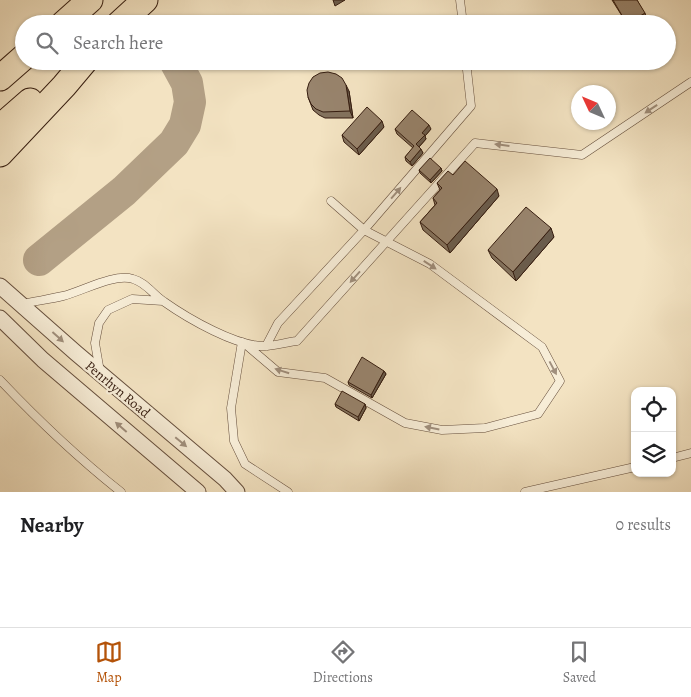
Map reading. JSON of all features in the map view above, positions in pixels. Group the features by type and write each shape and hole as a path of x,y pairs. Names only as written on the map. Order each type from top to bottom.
{"main road":[{"path":"73,15 90,0"},
{"path":"129,15 145,0"},
{"path":"0,78 15,65"},
{"path":"0,127 66,70"},
{"path":"0,154 77,70"}],"street":[{"name":"Penrhyn Road","path":"0,286 101,375 225,479 236,492"},
{"name":"Penrhyn Road","path":"1,320 43,360 198,492"}],"lane":[{"path":"460,0 462,15"},
{"path":"266,346 278,323 364,230 471,106 467,70"},
{"path":"22,304 64,296 118,277 132,278 143,284 163,301 198,323 242,342 266,346 298,341 475,143 582,155 691,82"},
{"path":"242,342 278,372 324,378 405,423 442,430 485,428 538,414 560,381 542,347 430,264 364,230 331,200"},
{"path":"101,375 95,343 99,323 108,310 132,299 163,301"},
{"path":"242,342 231,408 234,442 245,464 288,492"},
{"path":"0,380 29,411 121,492"},
{"path":"676,457 691,453"},
{"path":"525,492 631,468"}],"building":[{"path":"613,0 637,0 645,13 642,15 622,15"},
{"path":"328,72 342,78 346,85 350,111 323,112 311,104 307,90 309,83 313,77 320,73"},
{"path":"367,107 382,121 357,149 342,135"},
{"path":"412,110 429,125 422,133 425,135 416,144 421,149 410,162 405,157 414,146 395,129"},
{"path":"430,158 441,168 430,180 419,170"},
{"path":"465,161 497,189 447,245 420,222 437,203 433,198 442,188 437,183 448,171 453,175"},
{"path":"526,207 551,228 513,272 488,250"},
{"path":"362,357 384,371 371,395 348,382"},
{"path":"342,391 365,404 358,417 335,404"}],"waterway":[{"path":"39,260 124,191 174,143 185,125 190,102 187,83 180,70"}]}
